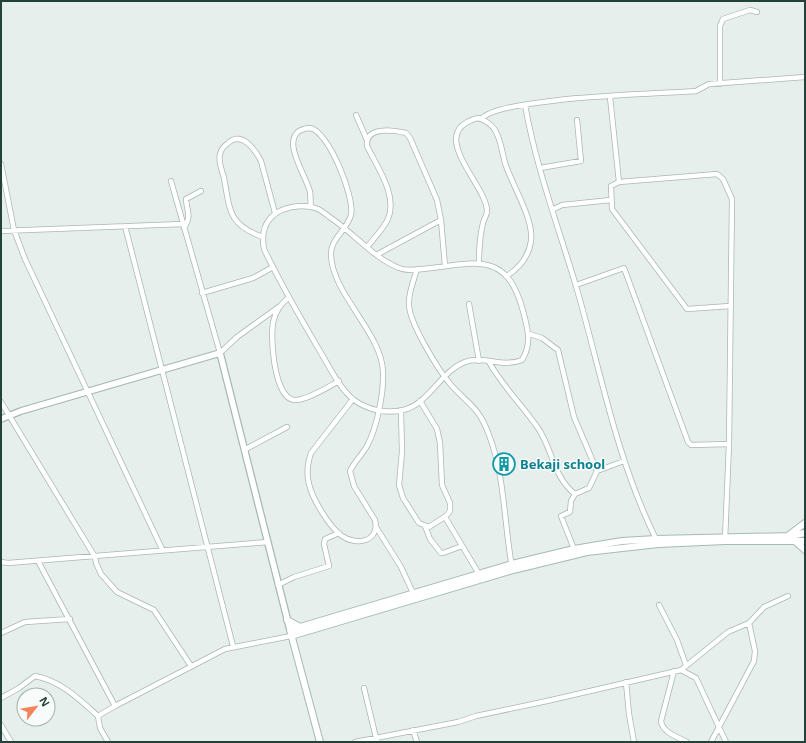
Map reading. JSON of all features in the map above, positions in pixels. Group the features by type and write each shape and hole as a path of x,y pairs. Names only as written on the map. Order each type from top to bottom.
{"main road":[{"path":"787,536 805,523"},
{"path":"386,604 413,593 479,574 587,552 623,547 787,536 805,533"},
{"path":"320,742 290,633 574,549 622,541 656,539 794,540 805,542"},
{"path":"794,540 805,550"},
{"path":"287,620 301,630"},
{"path":"293,644 301,630"}],"street":[{"path":"720,84 720,26 723,18 750,10 757,12"},
{"path":"481,119 486,113 490,112 576,97 610,97 696,91 709,84 805,78"},
{"path":"610,97 619,182"},
{"path":"525,106 534,150 576,285 616,439 640,507 656,539"},
{"path":"356,115 367,140 368,146 386,183 390,200 388,220 368,246"},
{"path":"479,262 482,223 487,211 484,199 460,155 456,140 457,133 476,118 492,125 496,132 505,163 524,211 531,234 531,242 523,260 515,270 507,276"},
{"path":"540,168 581,161 577,120"},
{"path":"310,207 310,193 292,146 293,137 305,128 312,129 326,140 349,194 351,213 345,227 332,248 332,263 340,283 381,360 383,372 378,410 370,440 352,467 350,474 354,486 375,520 376,527 401,567 413,593"},
{"path":"367,140 369,136 375,132 384,130 406,133 410,138 437,200 441,220 445,266"},
{"path":"263,237 240,226 230,213 220,163 222,150 230,140 237,138 244,140 257,154 263,167 275,213"},
{"path":"1,164 14,230 25,259 162,549"},
{"path":"725,539 729,444 732,199 723,179 717,174 619,182 611,186 612,210 687,309 730,306"},
{"path":"98,716 191,666 233,646 280,638 290,633 220,353 171,181"},
{"path":"183,226 188,220 189,215 186,199 201,191"},
{"path":"552,210 562,205 611,200"},
{"path":"290,207 310,207 318,209 345,227 378,254 399,268 417,269 479,262 499,270 507,276 518,294 529,334 527,352 522,360 504,364 479,361 468,362 457,367 414,406 401,410 378,410 364,406 353,399 339,381 273,268 264,249 263,237 264,230 275,213 290,207"},
{"path":"378,254 441,220"},
{"path":"125,226 233,646"},
{"path":"1,230 125,226 183,226"},
{"path":"202,293 253,278 273,268"},
{"path":"576,285 624,268 688,442 691,445 729,444"},
{"path":"417,269 408,302 409,308 427,350 445,378 481,415 496,458 512,567"},
{"path":"1,419 8,415 87,391 220,353 237,337 280,306 289,296"},
{"path":"469,304 479,361"},
{"path":"280,306 274,320 272,336 273,355 284,395 295,400 302,399 339,381"},
{"path":"529,334 542,338 558,350 574,417 597,471"},
{"path":"489,362 517,403 539,429 566,486 575,494"},
{"path":"353,399 318,443 308,462 309,484 318,504 339,533 349,540 365,541 374,534 376,527"},
{"path":"401,410 402,452 399,485 403,498 419,523 429,527 445,517 450,511 450,503 442,486 440,443 436,429 420,401"},
{"path":"1,402 95,556 96,563 101,574 117,592 154,610 191,666"},
{"path":"244,450 287,427"},
{"path":"574,549 560,518 572,510 571,501 575,494 589,488 597,471 624,460"},
{"path":"445,517 479,574"},
{"path":"425,526 430,539 443,554 462,546"},
{"path":"278,585 294,577 329,566 324,544 325,540 329,536 339,533"},
{"path":"1,562 38,561 162,549 268,542"},
{"path":"38,561 115,706"},
{"path":"359,742 377,740 413,730 458,722 481,714 547,701 681,670 728,632 748,623 764,607 788,596"},
{"path":"659,605 677,640 686,666"},
{"path":"1,633 25,622 70,619"},
{"path":"711,742 719,729 747,670 754,661 754,651 748,623"},
{"path":"681,670 696,678 726,742"},
{"path":"674,672 661,725 664,729 687,742"},
{"path":"1,698 19,688 35,676 42,677 60,685 98,716 100,728 108,742"},
{"path":"626,682 629,714 634,742"},
{"path":"364,688 370,720 377,740"},
{"path":"1,725 11,742"},
{"path":"413,730 418,742"}],"place":[{"name":"Bekaji school","path":"504,464"}]}
